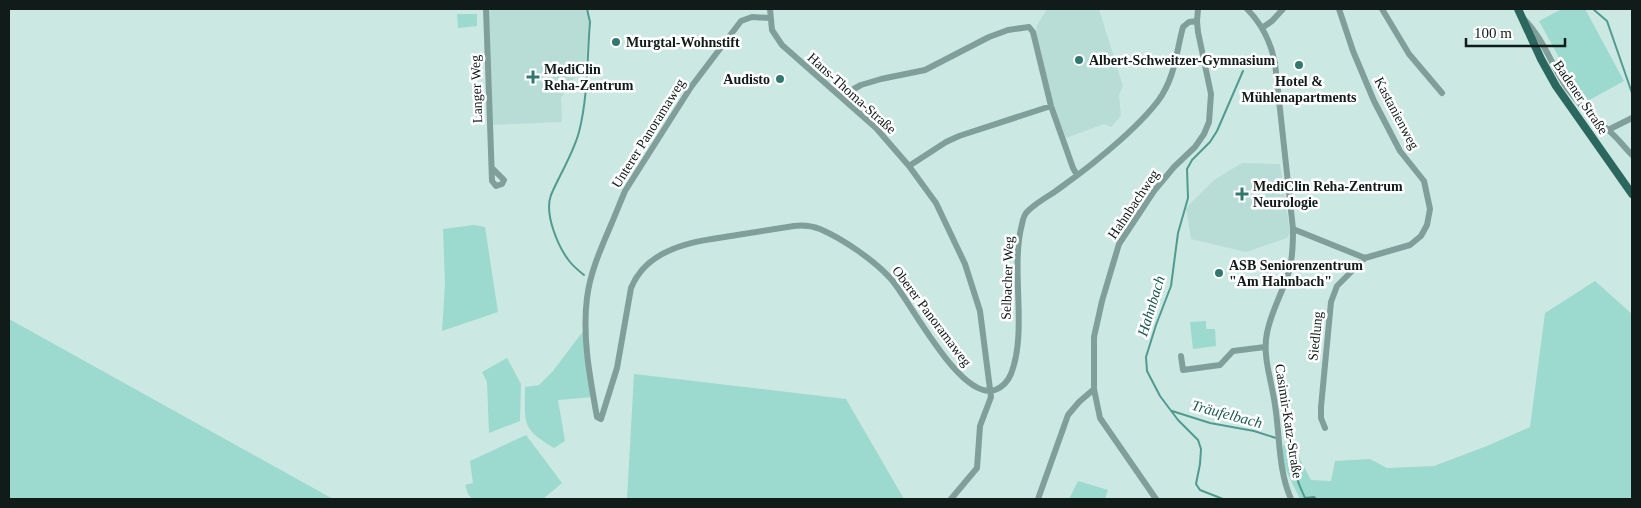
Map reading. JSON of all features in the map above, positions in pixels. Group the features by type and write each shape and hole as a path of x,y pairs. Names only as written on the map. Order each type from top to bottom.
{"main road":[{"name":"Badener Straße","path":"1518,9 1541,59 1556,86 1632,194"}],"street":[{"name":"Langer Weg","path":"486,9 492,168"},
{"name":"Hans-Thoma-Straße","path":"770,9 772,30 782,45 812,74 876,128 909,166 936,203 958,248 980,311 991,391"},
{"name":"Hahnbachweg","path":"1156,499 1100,418 1094,389 1094,337 1102,301 1119,244 1154,191 1174,167 1195,148 1209,122 1211,94 1197,21 1198,9"},
{"name":"Casimir-Katz-Straße","path":"1247,9 1262,28 1276,63 1293,229 1289,271 1270,320 1265,347 1275,405 1284,482 1291,499"},
{"path":"1262,28 1272,21 1283,9"},
{"name":"Kastanienweg","path":"1339,9 1353,51 1374,101 1400,151 1424,181 1430,210 1427,225 1421,236 1410,245 1365,258"},
{"path":"1382,9 1409,54 1442,93"},
{"name":"Unterer Panoramaweg","path":"597,417 587,356 585,328 587,296 597,260 625,191 691,87 741,21 747,18 770,18"},
{"name":"Badener Straße","path":"1523,19 1532,28 1558,74 1575,99 1589,115 1608,130 1632,155"},
{"name":"Selbacher Weg","path":"991,391 1002,386 1007,381 1015,355 1018,315 1018,252 1024,217 1034,206 1115,145 1158,101 1173,73 1183,27 1189,22 1197,21"},
{"path":"840,96 861,85 925,70 989,37 1008,30 1029,27 1033,32 1051,106 1077,175"},
{"path":"909,166 952,139 1051,106"},
{"path":"1608,130 1632,118"},
{"name":"Oberer Panoramaweg","path":"597,417 601,419 604,414 617,368 634,279 652,259 690,242 794,226 810,226 819,229 857,251 877,266 902,293 943,355 959,374 976,387 991,391"},
{"path":"1293,229 1365,258"},
{"name":"Siedlung","path":"1325,428 1321,418 1321,407 1331,302 1337,286 1365,258"},
{"name":"Casimir-Katz-Straße","path":"1181,356 1183,370 1220,365 1233,351 1265,347"},
{"path":"1038,499 1068,415 1094,389"},
{"path":"951,499 977,468 980,426 989,405 991,391"}],"shaded area":[{"name":"MediClin Reha-Zentrum","path":"487,9 584,9 587,13 589,23 586,60 561,98 562,122 492,125"},
{"name":"Albert-Schweitzer-Gymnasium","path":"1047,9 1099,9 1123,86 1119,95 1121,116 1111,127 1104,124 1066,138 1054,106 1036,34 1037,25"},
{"path":"1562,9 1585,9 1624,81 1584,103 1539,21"},
{"path":"457,14 477,14 477,26 458,28"},
{"name":"MediClin Reha-Zentrum Neurologie","path":"1242,163 1280,164 1290,233 1287,238 1246,252 1191,239 1186,208 1214,180"},
{"path":"474,225 485,227 498,312 442,331 445,285 443,229"},
{"path":"1595,281 1632,314 1632,499 1300,499 1282,462 1283,445 1293,446 1311,480 1331,481 1335,461 1370,459 1387,468 1434,466 1530,427 1545,313"},
{"path":"9,319 333,499 9,499"},
{"path":"1206,321 1206,329 1215,329 1216,346 1193,349 1190,322"},
{"path":"584,330 593,397 558,400 565,441 554,448 530,430 527,424 525,417 525,387 539,385 553,371"},
{"path":"507,358 521,384 520,421 489,433 487,382 482,372"},
{"path":"634,374 846,399 904,499 627,499"},
{"path":"526,435 562,483 543,499 472,499 465,485 473,483 470,461"},
{"path":"1078,481 1108,490 1105,499 1069,499"}],"waterway":[{"path":"584,275 565,256 561,248 553,230 549,203 573,148 582,119 586,91 590,22 587,9"},
{"path":"1593,9 1607,21 1632,93"},
{"name":"Hahnbach","path":"1223,499 1200,490 1196,484 1201,449 1198,440 1178,420 1160,396 1147,371 1146,357 1171,286 1178,233 1188,198 1187,169 1192,160 1210,142 1217,131 1243,71"},
{"name":"Träufelbach","path":"1172,411 1210,423 1254,431 1276,438"},
{"name":"Träufelbach","path":"1287,445 1292,453 1297,478 1305,498 1314,497 1316,499"}],"place":[{"name":"Murgtal-Wohnstift","path":"616,42"},
{"name":"Albert-Schweitzer-Gymnasium","path":"1079,60"},
{"name":"Hotel & Mühlenapartments","path":"1299,65"},
{"name":"MediClin Reha-Zentrum","path":"533,77"},
{"name":"Audisto","path":"780,79"},
{"name":"MediClin Reha-Zentrum Neurologie","path":"1242,194"},
{"name":"ASB Seniorenzentrum \"Am Hahnbach\"","path":"1219,273"}]}
